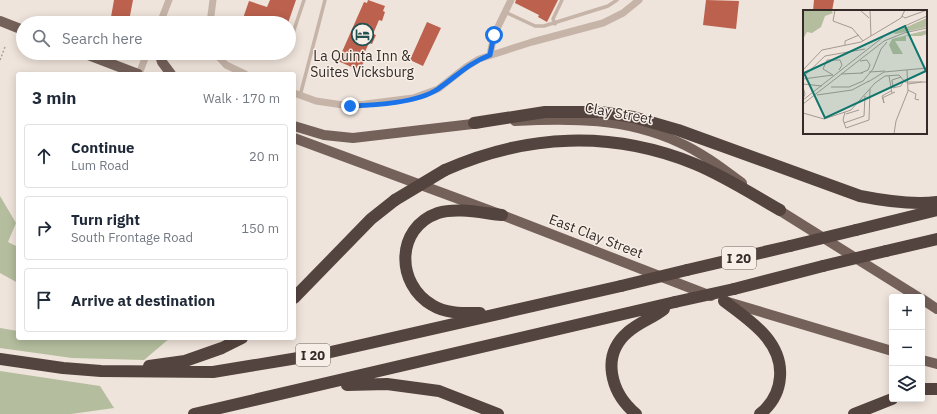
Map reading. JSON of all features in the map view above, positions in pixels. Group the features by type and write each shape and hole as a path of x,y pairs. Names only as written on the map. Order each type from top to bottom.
{"highway":[{"path":"474,123 545,112 600,112 633,117 678,130 860,196 906,203 937,202"},
{"path":"296,296 371,219 395,200 445,170 466,160 513,146 569,140 610,142 644,147 696,164 780,210"},
{"name":"I 20","path":"0,360 63,368 127,372 213,372 322,354 621,286 937,210"},
{"path":"501,313 466,313 434,307 414,290 405,271 404,261 409,240 415,230 421,223 432,216 448,211 502,214"},
{"name":"I 20","path":"194,414 673,303 937,239"},
{"path":"724,301 752,322 764,334 779,359 780,370 778,390 768,406 760,414"},
{"path":"636,414 626,406 616,390 611,369 614,351 627,332 673,303"},
{"path":"127,372 145,367 185,361 222,348 238,340"},
{"path":"318,386 387,384 409,386 438,391 498,414"},
{"path":"925,390 937,389"},
{"path":"854,414 889,400"}],"main road":[{"path":"3,24 16,28"},
{"path":"102,60 134,72"},
{"path":"161,60 170,72"},
{"name":"Clay Street","path":"296,127 324,135 353,138 398,134 474,123 546,120 598,120 630,126 655,133 678,142 700,154 780,210 913,294"},
{"name":"East Clay Street","path":"296,139 502,214 724,301 889,350"},
{"path":"925,301 937,309"},
{"path":"925,361 937,364"}],"street":[{"path":"163,16 169,0"},
{"path":"211,16 213,0"},
{"path":"490,55 494,35 511,0"},
{"path":"297,94 331,105 350,106 413,98 438,89 466,67 490,55 603,23 624,13 639,0"},
{"path":"140,72 145,60"},
{"path":"222,60 226,64 241,72"}],"lane":[{"path":"296,24 304,0"},
{"path":"297,94 325,0"},
{"path":"555,24 553,18 562,0"},
{"path":"505,12 535,26 555,24 608,6 617,0"}],"path":[{"path":"0,60 5,47"}],"green space":[{"path":"0,196 16,223 8,242 16,246 16,282 0,273"},
{"path":"0,328 16,331 16,340 168,340 144,360 72,358 0,348"},
{"path":"0,371 100,386 114,408 71,414 0,414"}],"building":[{"path":"114,0 133,0 130,16 111,16"},
{"path":"270,0 296,0 290,16 244,16 249,1 267,7"},
{"name":"La Quinta Inn & Suites Vicksburg","path":"368,0 385,6 383,11 385,12 382,21 379,20 373,34 376,35 372,44 369,43 363,56 366,57 362,66 358,65 356,69 338,61 364,2 367,3"},
{"path":"516,0 558,0 547,22 538,17 539,15 515,3"},
{"path":"706,0 739,1 736,29 703,25"},
{"path":"814,0 834,0 832,10 813,10"},
{"path":"427,22 441,28 423,66 410,60"}],"place":[{"name":"La Quinta Inn & Suites Vicksburg","path":"362,34"}],"route":[{"path":"350,106 387,103 413,98 432,92 466,67 479,59 490,55 491,43 494,35"}]}
